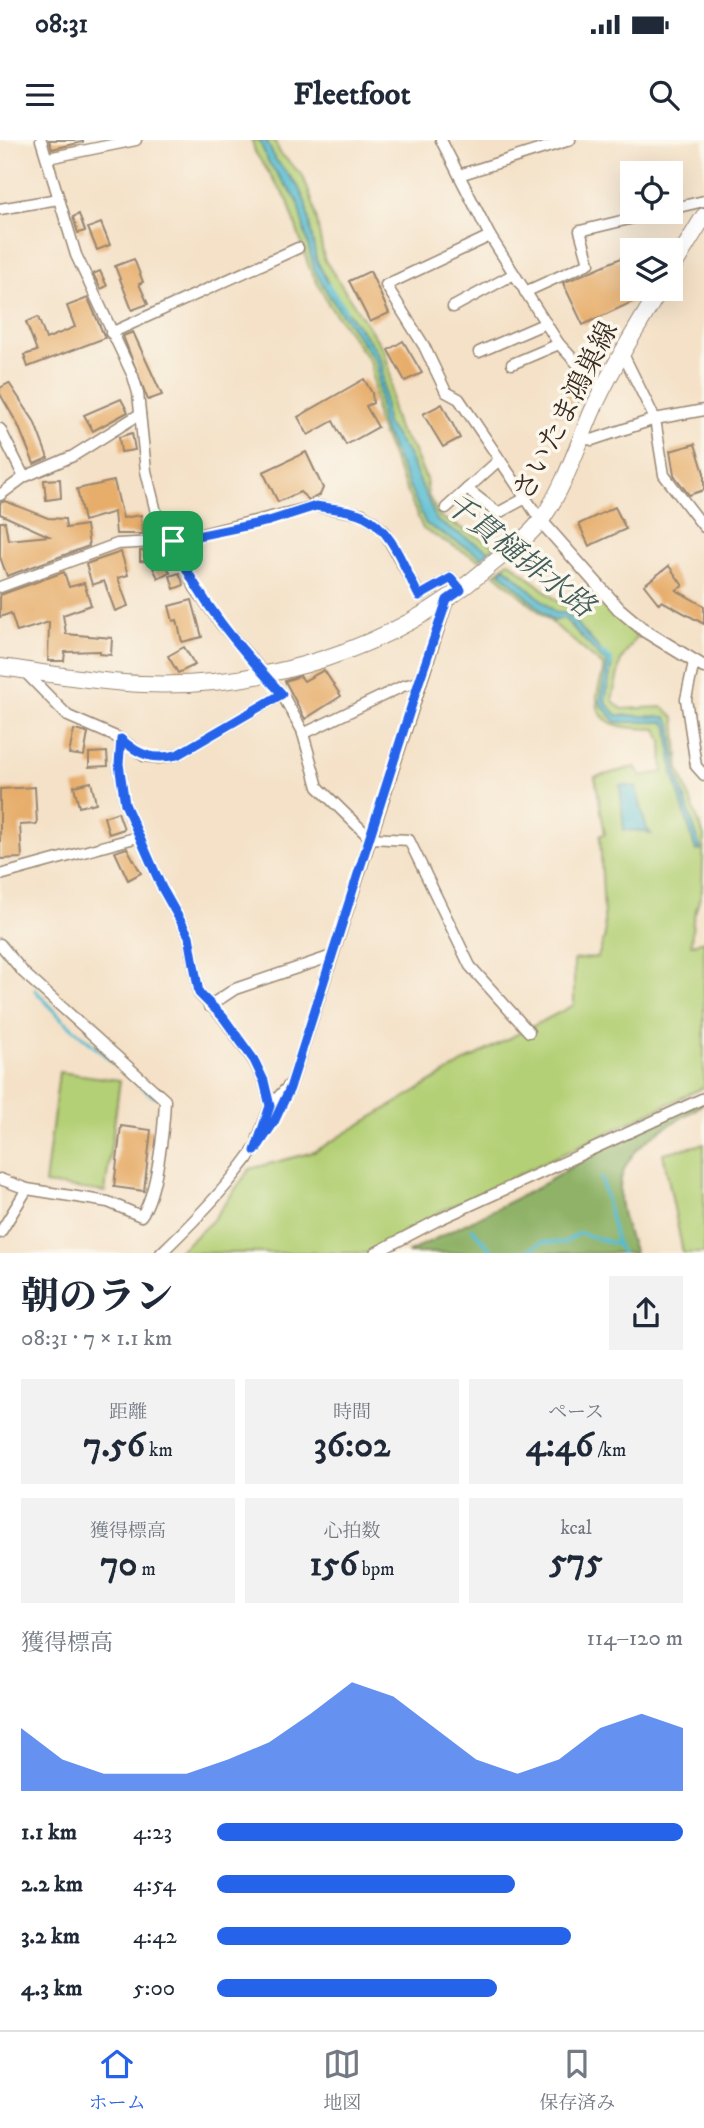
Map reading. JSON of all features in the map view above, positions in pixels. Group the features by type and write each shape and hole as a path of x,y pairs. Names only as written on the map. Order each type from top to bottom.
{"main road":[{"path":"683,251 704,216"},
{"name":"さいたま鴻巣線","path":"0,667 141,684 208,682 264,674 347,651 454,595 541,521 569,471 602,390 653,301"}],"street":[{"path":"41,140 76,255 133,376 146,471 168,541 195,588 282,694 303,734 318,788 370,838 409,841 470,966 529,1032"},
{"path":"48,158 136,140"},
{"path":"441,140 490,236 525,292 559,344 602,390"},
{"path":"459,175 570,140"},
{"path":"0,209 58,199"},
{"path":"683,206 704,201"},
{"path":"525,292 589,264 580,231 620,221"},
{"path":"490,236 386,285 424,346 446,392 459,399 541,521 619,609 645,631 699,664 686,699 696,766 704,775"},
{"path":"111,333 298,248"},
{"path":"453,307 514,274"},
{"path":"479,352 546,323"},
{"path":"512,364 559,344"},
{"path":"622,352 655,419 664,475 704,527"},
{"path":"582,437 592,440 655,419 704,410"},
{"path":"0,495 24,477 73,456 140,414"},
{"path":"0,429 24,477"},
{"path":"446,508 499,460"},
{"path":"467,489 498,513 524,499"},
{"path":"0,587 117,544 168,541 269,521 316,506 362,514 384,531 419,596 451,578 454,595 419,682 292,1083 274,1122 255,1151 216,1201 161,1253"},
{"path":"23,670 68,716 121,739 144,756 159,758 177,755 282,694"},
{"path":"303,734 403,686 419,682"},
{"path":"121,739 121,778 125,804 138,837 186,929 195,983 202,1000 223,1017 254,1060 264,1081 270,1106"},
{"path":"0,874 138,837"},
{"path":"0,944 24,973 165,1100 162,1151 156,1163 149,1206 141,1216 108,1202 27,1189 0,1179"},
{"path":"209,1006 234,989 332,956"},
{"path":"255,1151 270,1106 292,1083"},
{"path":"375,1253 438,1220 704,1098"},
{"path":"0,1233 27,1189"}],"green space":[{"path":"252,140 274,140 280,153 303,176 314,206 324,259 385,352 391,378 392,410 398,429 413,449 426,479 428,495 440,517 495,546 479,560 423,529 377,421 371,363 329,305 309,267 288,201 255,152"},
{"path":"509,561 562,605 571,606 587,589 637,636 621,660 612,700 622,709 663,707 675,718 679,769 704,836 702,890 693,920 691,945 704,941 704,1087 440,1212 369,1253 177,1253 212,1221 250,1169 314,1152 471,1058 574,1005 574,960 598,957 605,935 600,835 605,834 595,777 635,767 642,776 663,772 662,742 657,729 619,726 604,717 597,700 603,666 495,574"},
{"path":"59,1072 120,1080 105,1192 45,1184"},
{"path":"704,1101 695,1110 653,1136 627,1163 620,1193 627,1230 635,1253 407,1253 537,1188 614,1141"},
{"path":"704,1144 704,1253 683,1253 663,1153"}],"water":[{"path":"259,140 266,140 275,159 298,186 306,204 316,259 334,295 374,347 382,363 386,423 408,454 437,521 489,551 483,557 426,524 381,423 377,363 330,297 314,269 297,200 269,163"},
{"path":"505,567 556,613 567,613 612,663 605,702 617,715 666,717 671,724 677,774 701,850 696,851 673,773 668,727 664,722 616,722 600,703 607,664 564,618 553,621 500,572"},
{"path":"620,785 636,787 646,827 652,835 645,831 624,830"}],"building":[{"path":"49,140 83,140 83,142 52,149"},
{"path":"79,214 85,231 78,233 73,217"},
{"path":"101,223 110,245 97,250 88,228"},
{"path":"620,258 620,301 634,301 583,325 563,283"},
{"path":"134,259 143,282 139,284 148,304 132,310 115,266"},
{"path":"100,271 107,286 101,289 93,274"},
{"path":"370,271 389,313 370,322 349,281"},
{"path":"88,298 105,338 28,367 24,355 37,351 26,322 38,317 46,339 75,327 67,306"},
{"path":"133,332 162,395 148,400 123,336"},
{"path":"403,341 422,373 405,381 388,350"},
{"path":"570,377 587,386 570,419 555,413"},
{"path":"364,379 372,393 373,403 366,406 378,427 346,445 333,421 308,435 298,417"},
{"path":"9,383 34,421 48,458 34,464 18,425 0,394 0,388"},
{"path":"121,399 128,412 93,431 84,415"},
{"path":"442,404 460,438 443,447 423,414"},
{"path":"132,433 135,450 121,452 119,437"},
{"path":"695,444 704,473 704,490 689,495 674,475 670,451"},
{"path":"306,452 323,488 320,495 309,500 300,492 278,502 263,472"},
{"path":"60,479 61,498 46,500 44,480"},
{"path":"114,481 123,518 141,515 143,534 116,534 114,512 84,521 77,489"},
{"path":"5,501 48,518 65,519 66,528 86,525 89,546 7,576 0,557 0,522 5,522 8,540 49,536 0,514 0,503"},
{"path":"615,507 626,529 589,546 579,524"},
{"path":"153,550 153,562 140,561 140,551"},
{"path":"121,552 128,575 118,578 128,606 115,611 104,581 92,585 86,564"},
{"path":"165,563 170,572 158,578 153,568"},
{"path":"669,566 683,586 676,590 704,606 704,624 662,601 659,604 644,585"},
{"path":"64,572 69,587 84,583 91,605 63,615 66,634 112,638 111,655 99,654 100,651 65,652 64,661 48,661 49,622 17,632 11,613 0,617 0,595"},
{"path":"179,573 184,585 174,589 170,576"},
{"path":"192,600 202,637 182,642 177,620 173,621 169,606"},
{"path":"184,647 195,665 178,673 168,656"},
{"path":"324,670 341,696 305,719 285,681 300,676 304,681"},
{"path":"74,730 88,733 84,756 69,754"},
{"path":"107,752 108,766 89,767 89,753"},
{"path":"91,782 96,803 79,807 74,786"},
{"path":"35,787 37,824 20,825 22,858 0,859 0,789"},
{"path":"118,812 124,829 109,834 104,817"},
{"path":"127,848 141,873 128,880 115,852"},
{"path":"121,1126 151,1130 144,1191 114,1187"}],"waterway":[{"name":"千貫樋排水路","path":"328,284 345,310"},
{"name":"千貫樋排水路","path":"602,652 611,660 611,665"},
{"path":"35,990 62,1019 154,1097"},
{"path":"601,1178 617,1244 622,1253"},
{"path":"472,1229 494,1253"},
{"path":"523,1253 542,1242 564,1243 579,1233 617,1244"}],"route":[{"path":"316,506 362,514 374,522 384,531 419,596 451,578 461,590 447,600 437,638 419,682 290,1088 274,1122 255,1151 270,1106 264,1081 254,1060 223,1017 202,1000 195,983 189,936 138,837 125,804 119,764 121,739 144,756 159,758 177,755 282,694 221,624 195,588 173,541 269,521 316,506"}]}
